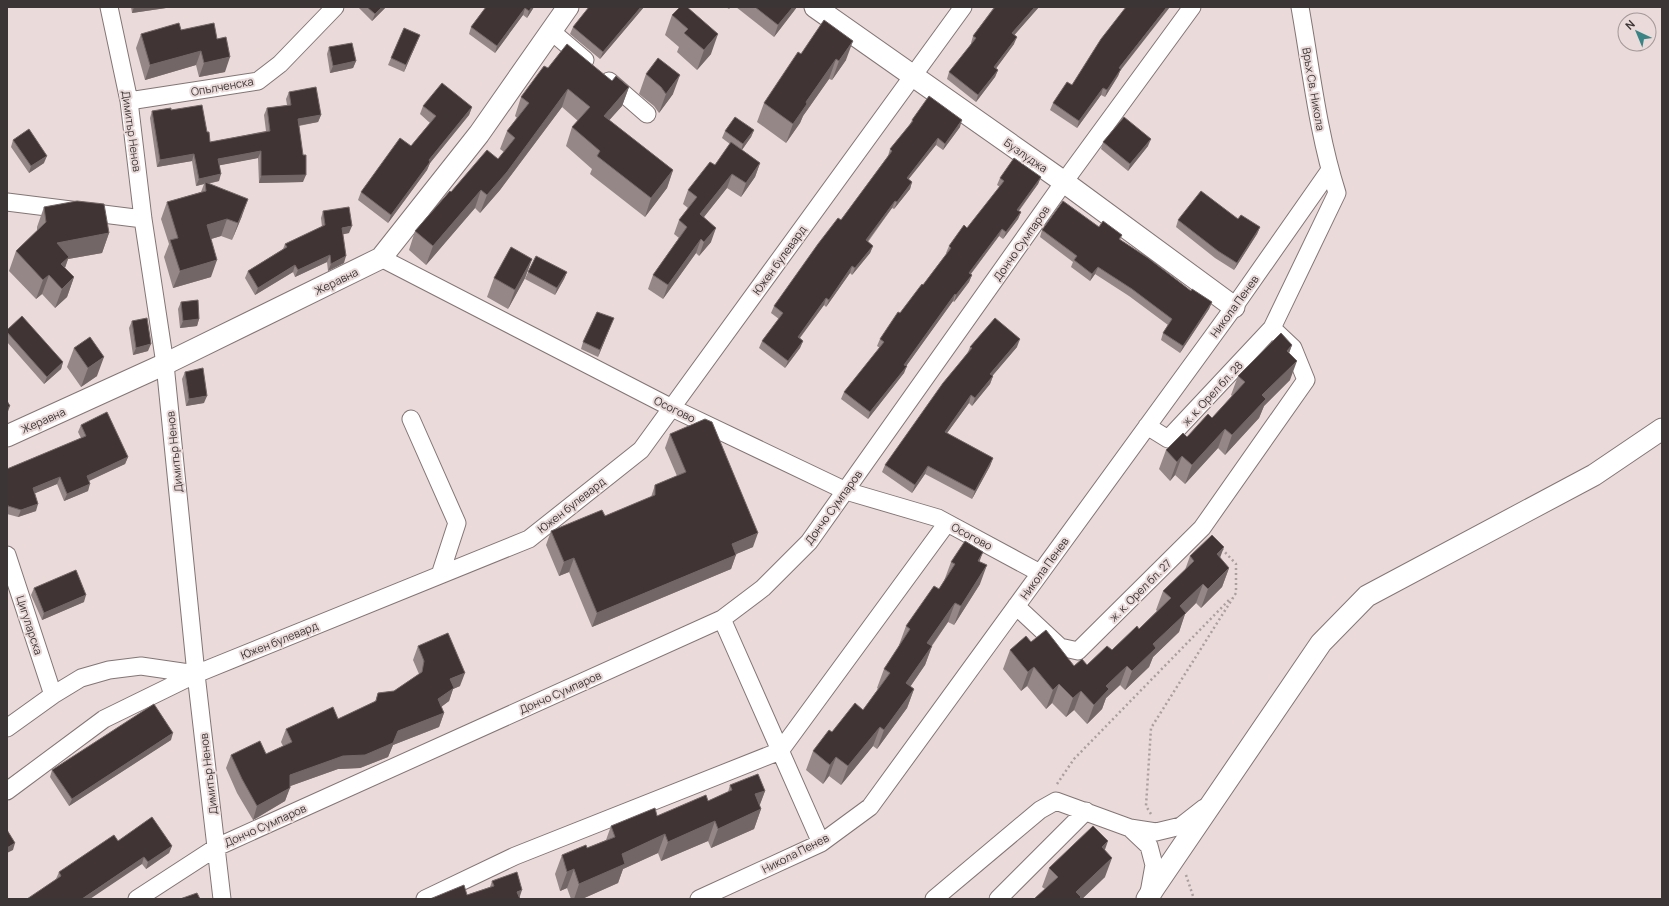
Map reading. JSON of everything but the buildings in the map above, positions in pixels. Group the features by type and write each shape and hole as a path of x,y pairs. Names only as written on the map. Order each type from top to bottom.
{"street":[{"name":"Димитър Ненов","path":"109,7 129,101 143,219 165,364 196,674 222,899"},
{"name":"Опълченска","path":"129,101 258,80 280,64 335,7"},
{"name":"Жеравна","path":"7,436 165,364 381,258 479,134 568,7"},
{"name":"Бузлуджа","path":"815,7 1064,182 1234,307"},
{"name":"Южен булевард","path":"7,791 104,719 196,674 529,539 641,450 963,7"},
{"name":"Дончо Сумпаров","path":"137,899 217,847 722,619 764,588 809,542 1064,182 1192,7"},
{"name":"Връх Св. Никола","path":"1272,328 1337,193 1330,170 1300,7"},
{"path":"551,31 647,114"},
{"name":"Никола Пенев","path":"702,898 821,843 870,807 1234,307 1330,170"},
{"path":"7,202 143,219"},
{"name":"Осогово","path":"381,258 672,408 846,491 938,518 1040,573"},
{"name":"ж. к. Орел бл. 28","path":"1147,426 1168,439 1272,328"},
{"name":"ж. к. Орел бл. 27","path":"1016,606 1060,647 1078,651 1202,528 1306,380 1293,348 1272,328"},
{"path":"411,418 457,523 440,575"},
{"path":"1148,898 1321,643 1367,596 1594,475 1662,429"},
{"path":"425,899 515,856 780,751 948,523"},
{"name":"Цигуларска","path":"7,555 53,695"},
{"path":"722,619 821,843"},
{"path":"7,728 53,695 81,678 109,670 141,666 196,674"},
{"path":"934,899 1040,810 1056,801 1130,828 1156,832 1182,826 1215,799"},
{"path":"998,899 1086,811"},
{"path":"1130,828 1149,846 1154,865 1148,898"}],"path":[{"path":"1162,831 1146,806 1151,728 1236,593 1236,564 1202,528"},
{"path":"1040,810 1074,759 1236,593"}]}
